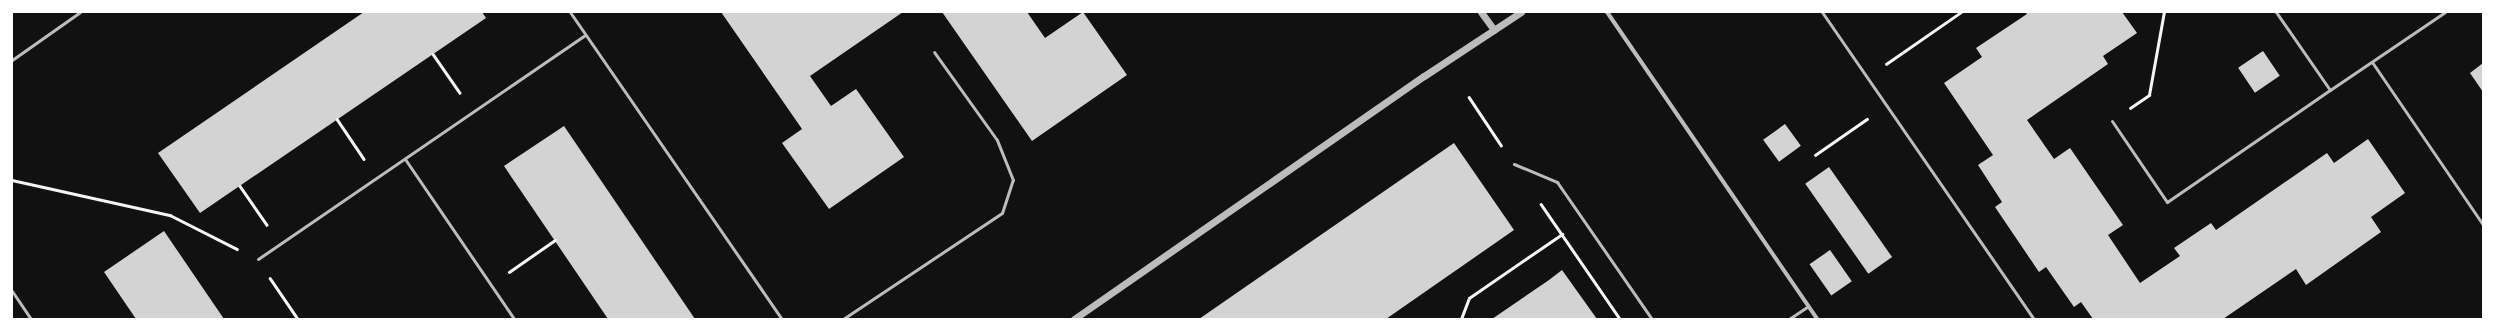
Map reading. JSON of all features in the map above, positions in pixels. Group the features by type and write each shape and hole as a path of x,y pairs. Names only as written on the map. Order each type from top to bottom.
{"street":[{"path":"1482,12 1494,30"},
{"path":"1074,319 1521,12"},
{"path":"1607,12 1817,319"}],"lane":[{"path":"12,60 80,12"},
{"path":"570,12 782,319"},
{"path":"1822,12 2034,319"},
{"path":"2276,12 2330,90"},
{"path":"2112,121 2167,202 2445,12"},
{"path":"258,260 586,35"},
{"path":"843,319 1002,213 1013,180 997,140 934,52"},
{"path":"2372,62 2483,225"},
{"path":"405,159 514,319"},
{"path":"1514,164 1557,182 1652,319"},
{"path":"12,291 31,319"},
{"path":"1789,319 1808,306"}],"path":[{"path":"1867,77 1961,12"},
{"path":"2112,121 2149,95 2164,12"},
{"path":"433,54 473,112"},
{"path":"1469,97 1484,120"},
{"path":"1815,156 1887,105"},
{"path":"338,119 377,178"},
{"path":"12,180 170,215 258,260 298,319"},
{"path":"240,186 280,244"},
{"path":"1461,319 1468,298 1562,234 1620,319"},
{"path":"490,284 555,240"}],"building":[{"path":"364,12 482,12 486,18 200,213 158,153"},
{"path":"721,12 903,12 810,76 831,106 856,89 904,157 829,209 782,143 802,129"},
{"path":"942,12 1027,12 1045,38 1083,12 1127,75 1032,141"},
{"path":"2025,12 2122,12 2137,33 2103,56 2108,64 2027,120 2054,159 2070,148 2123,225 2108,235 2140,283 2180,256 2174,248 2211,223 2216,230 2327,153 2334,163 2368,139 2405,193 2371,217 2381,232 2306,285 2296,269 2223,319 2093,319 2081,302 2074,307 2046,267 2039,272 1995,207 2002,202 1978,165 1993,155 1944,83 1982,57 1976,48 2027,14"},
{"path":"2263,51 2280,76 2255,93 2238,68"},
{"path":"2483,63 2483,92 2470,73"},
{"path":"1785,124 1801,146 1779,162 1763,140"},
{"path":"564,126 695,319 608,319 504,166"},
{"path":"1454,143 1514,230 1386,319 1199,319"},
{"path":"1829,167 1892,257 1868,274 1805,184"},
{"path":"164,231 224,319 136,319 104,272"},
{"path":"1830,250 1852,281 1831,295 1810,264"},
{"path":"1562,270 1597,319 1492,319 1549,280"}]}
